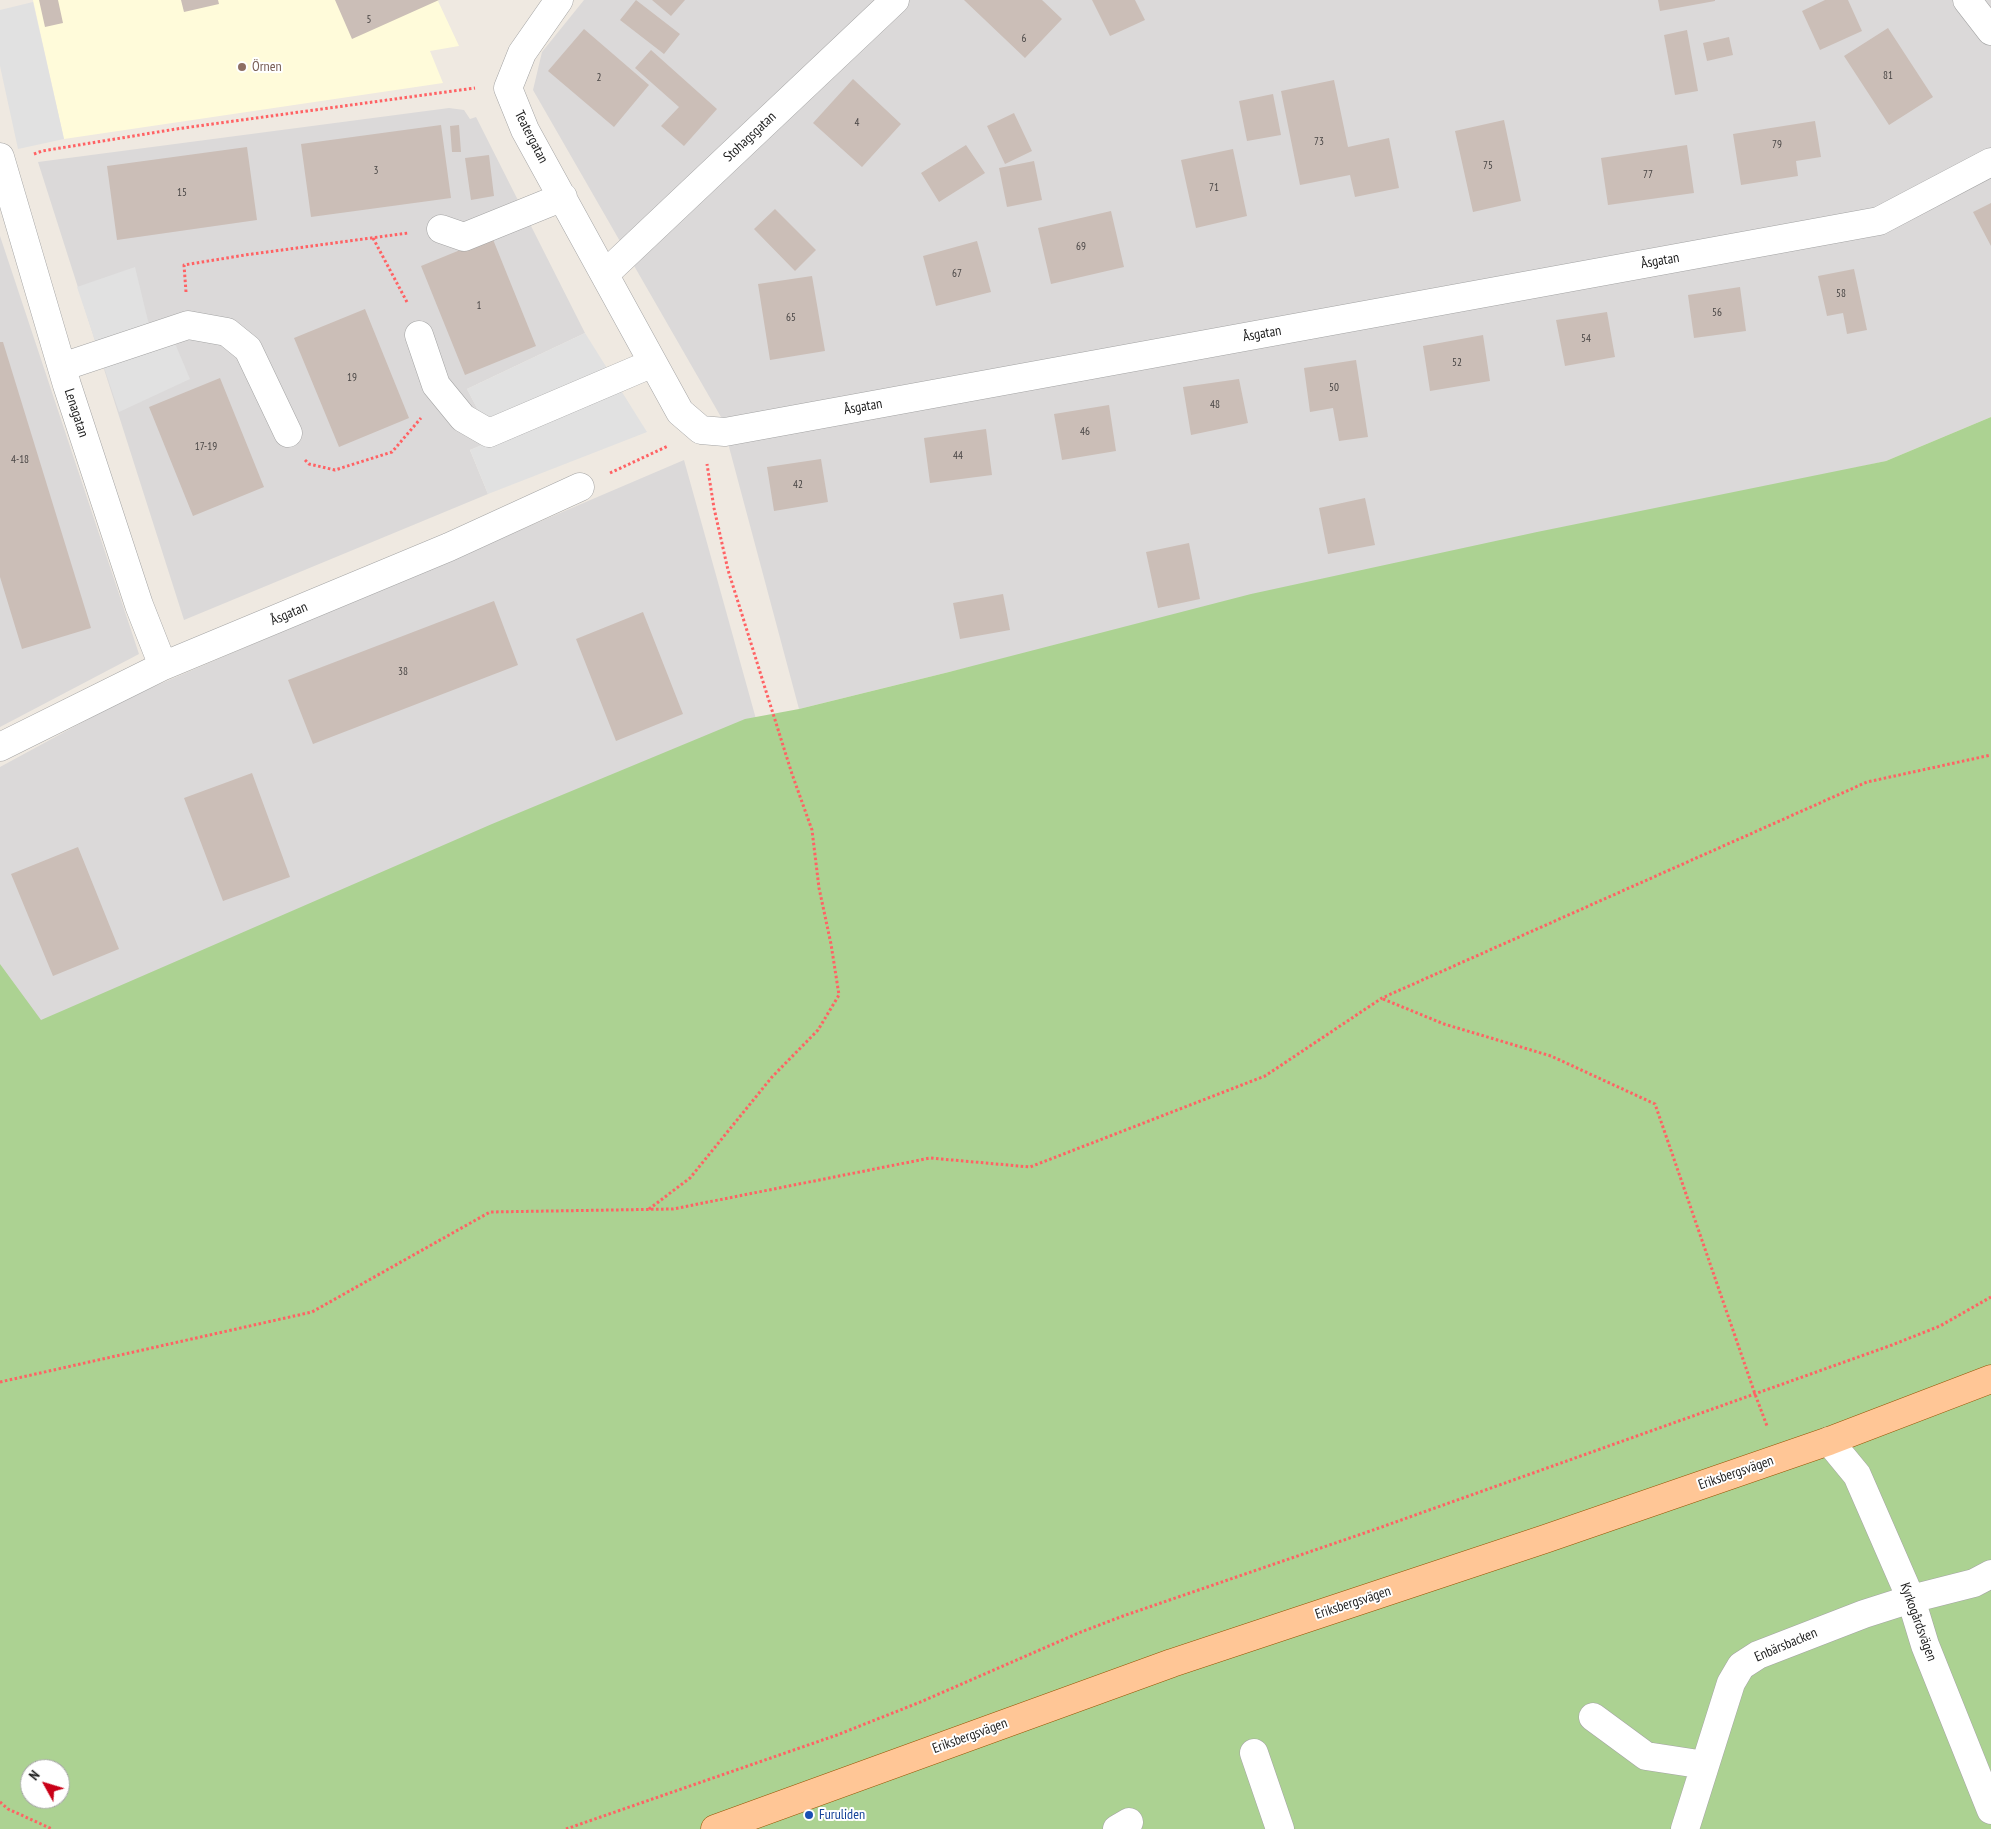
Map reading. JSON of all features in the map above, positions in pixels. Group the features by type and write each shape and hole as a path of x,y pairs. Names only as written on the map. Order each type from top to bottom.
{"main road":[{"name":"Eriksbergsvägen","path":"715,1829 744,1824 1172,1663 1545,1540 1829,1441 1991,1378"}],"street":[{"path":"508,88 522,53 559,0"},
{"name":"Stohagsgatan","path":"606,274 895,0"},
{"path":"1967,0 1991,31"},
{"name":"Teatergatan","path":"508,88 525,130 606,274"},
{"name":"Åsgatan","path":"701,430 725,432 1879,221 1991,162"},
{"name":"Lenagatan","path":"2,175 139,604 163,666"},
{"path":"441,229 464,237 562,197"},
{"path":"606,274 680,412 701,430"},
{"path":"62,367 188,326 227,332 248,349 288,433"},
{"path":"419,335 436,385 463,418 489,432 654,364"},
{"name":"Åsgatan","path":"0,747 163,666 449,546 580,487"},
{"name":"Kyrkogårdsvägen","path":"1829,1441 1857,1475 1911,1599 1925,1645 1991,1810"},
{"name":"Enbärsbacken","path":"1685,1829 1731,1683 1741,1666 1758,1655 1864,1614 1911,1599 1974,1583 1991,1574"},
{"path":"1593,1717 1646,1756 1705,1766"},
{"path":"1254,1753 1280,1829"}],"path":[{"path":"2,175 42,151 176,129 490,86 508,88"},
{"path":"188,326 184,265 441,229"},
{"path":"373,238 406,298 419,335"},
{"path":"288,433 295,453 309,464 335,470 392,452 443,393"},
{"path":"580,487 701,430 714,508 728,570 792,774 812,830 819,888 831,944 839,995 818,1030 772,1077 690,1178 649,1209"},
{"path":"0,1382 312,1312 490,1212 673,1209 930,1158 1030,1167 1265,1076 1382,998 1867,782 1991,755"},
{"path":"1382,998 1444,1024 1551,1056 1655,1104 1754,1394"},
{"path":"566,1829 837,1736 1122,1616 1376,1529 1940,1326 1991,1297"},
{"path":"0,1802 8,1808 52,1829"}],"shaded area":[{"name":"Örnen","path":"33,0 439,0 459,46 430,51 443,83 64,139"},
{"path":"584,0 1991,0 1991,417 1886,461 949,672 799,709 721,417 533,90 542,52"},
{"path":"33,2 64,139 18,149 0,66 0,10"},
{"path":"449,108 464,110 470,119 476,117 585,333 467,389 494,440 470,450 488,494 184,620 38,162"},
{"path":"0,236 139,654 0,727"},
{"path":"135,267 149,325 166,322 190,379 119,412 77,287"},
{"path":"585,333 647,432 488,494 470,450 493,440 467,389"},
{"path":"684,460 761,737 0,1105 0,767 127,698"}],"green space":[{"path":"1991,417 1991,1829 0,1829 0,964 41,1020 492,824 745,719 799,709 949,672 1251,594 1537,532 1886,461"}],"building":[{"path":"39,0 58,0 63,23 45,27"},
{"path":"181,0 218,0 219,4 184,12"},
{"path":"335,0 439,0 352,39"},
{"path":"636,0 680,34 664,54 620,20"},
{"path":"652,0 685,0 671,16"},
{"path":"964,0 1042,0 1062,19 1025,58"},
{"path":"1092,0 1135,0 1145,20 1110,36"},
{"path":"1658,0 1715,0 1715,1 1660,11"},
{"path":"1825,0 1848,0 1862,31 1820,50 1802,11"},
{"path":"1888,28 1933,97 1889,125 1844,56"},
{"path":"584,29 649,85 614,127 548,71"},
{"path":"1687,30 1698,91 1675,95 1664,35"},
{"path":"1729,37 1733,55 1707,61 1703,43"},
{"path":"651,50 717,109 684,146 661,126 679,107 635,68"},
{"path":"853,79 901,124 862,167 813,123"},
{"path":"1334,80 1348,147 1389,138 1399,188 1355,197 1350,175 1300,185 1281,91"},
{"path":"1273,94 1281,135 1247,141 1239,101"},
{"path":"1014,113 1032,151 1005,164 987,126"},
{"path":"1504,120 1521,201 1473,212 1455,131"},
{"path":"1815,121 1821,157 1796,161 1798,176 1741,185 1733,134"},
{"path":"441,125 451,198 311,217 301,144"},
{"path":"459,125 461,152 452,152 450,126"},
{"path":"966,145 985,173 939,202 921,173"},
{"path":"1687,145 1694,193 1608,205 1601,158"},
{"path":"247,147 257,220 117,240 107,166"},
{"path":"1233,149 1247,216 1196,228 1181,160"},
{"path":"489,155 494,196 471,200 465,158"},
{"path":"1034,161 1042,200 1007,207 999,168"},
{"path":"1991,203 1991,246 1973,212"},
{"path":"775,209 816,250 795,271 754,229"},
{"path":"1111,211 1124,267 1051,284 1038,228"},
{"path":"492,237 536,346 465,375 421,266"},
{"path":"977,241 991,292 936,306 923,256"},
{"path":"1854,269 1867,330 1847,334 1843,313 1827,316 1818,276"},
{"path":"812,276 825,351 770,360 758,284"},
{"path":"1740,287 1746,331 1694,338 1688,295"},
{"path":"365,309 409,418 339,447 294,338"},
{"path":"1607,312 1615,357 1565,366 1556,320"},
{"path":"1483,335 1490,381 1430,391 1423,346"},
{"path":"0,342 3,342 91,628 22,649 0,577"},
{"path":"1356,360 1368,437 1339,441 1333,408 1310,412 1304,368"},
{"path":"220,378 264,487 193,516 149,407"},
{"path":"1239,379 1248,423 1191,435 1183,387"},
{"path":"1109,405 1116,451 1062,460 1054,414"},
{"path":"986,429 992,475 930,483 924,438"},
{"path":"821,459 828,502 774,511 767,467"},
{"path":"1365,498 1375,545 1328,554 1319,508"},
{"path":"1189,543 1200,599 1158,608 1146,552"},
{"path":"1003,594 1010,630 960,639 953,603"},
{"path":"494,601 518,665 313,744 288,680"},
{"path":"643,612 683,714 616,741 576,639"},
{"path":"252,773 290,877 223,901 184,798"},
{"path":"78,847 119,949 53,976 11,874"}],"place":[{"name":"Örnen","path":"242,67"},
{"name":"Furuliden","path":"809,1815"}]}
